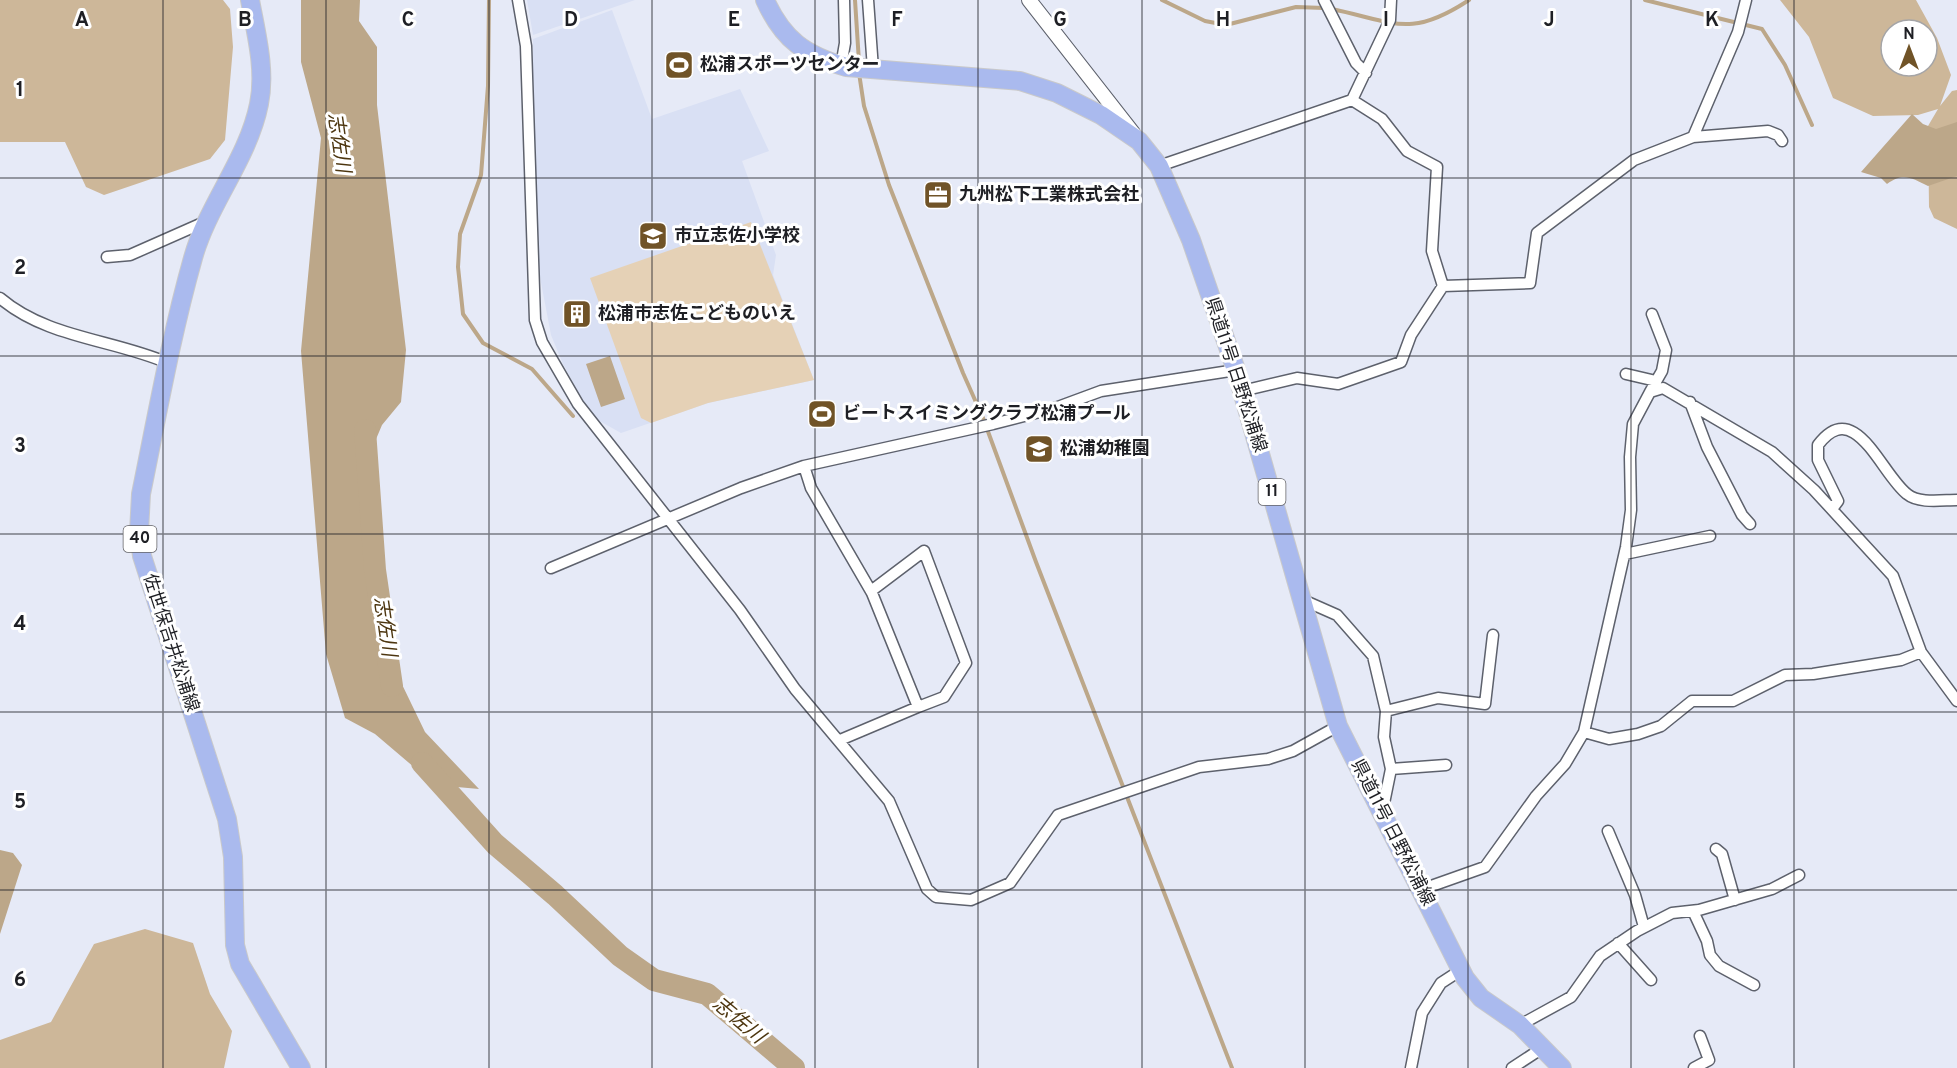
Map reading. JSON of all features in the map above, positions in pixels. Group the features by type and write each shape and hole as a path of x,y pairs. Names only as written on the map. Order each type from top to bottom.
{"main road":[{"name":"佐世保吉井松浦線","path":"250,0 262,75 259,103 251,133 207,221 193,256 141,494 140,532 142,556 227,819 233,857 236,945 240,964 301,1068"},
{"name":"県道11号 日野松浦線","path":"765,0 771,14 793,42 818,59 844,66 1020,81 1057,93 1101,115 1139,141 1159,166 1191,240 1236,370 1338,726 1461,970 1481,998 1520,1025 1562,1068"}],"street":[{"path":"518,0 526,46 535,320 542,342 578,404 622,464 669,519 740,610 795,689 890,801 927,889 936,897 971,900 1010,883 1058,815 1199,767 1268,759 1293,751 1338,726"},
{"path":"844,0 844,66"},
{"path":"868,0 873,69"},
{"path":"1029,0 1139,141"},
{"path":"1159,166 1352,100 1386,32 1390,20 1391,0"},
{"path":"1694,137 1738,32 1746,0"},
{"path":"1324,1 1329,14 1343,33 1356,63 1366,73"},
{"path":"1242,391 1297,378 1338,384 1401,362 1412,335 1443,286 1432,251 1437,167 1407,151 1382,119 1352,100"},
{"path":"1443,286 1530,283 1537,233 1634,160 1694,137 1768,131 1778,135 1782,141"},
{"path":"107,257 130,255 207,221"},
{"path":"0,298 17,312 45,327 117,344 168,363"},
{"path":"1420,890 1485,867 1536,796 1565,764 1584,732 1625,554 1631,510 1630,457 1633,424 1662,371 1666,350 1652,314"},
{"path":"551,568 741,488 804,466 993,424 1055,408 1101,391 1236,370"},
{"path":"1626,374 1656,381"},
{"path":"1650,392 1663,388 1772,452 1832,509 1893,576 1922,652 1957,701"},
{"path":"1690,402 1707,447 1742,514 1750,524"},
{"path":"1832,509 1838,501 1818,460 1818,445 1835,429 1845,428 1870,444 1883,467 1908,495 1922,500 1957,500"},
{"path":"804,466 811,488 871,591 918,707"},
{"path":"1625,554 1710,536"},
{"path":"840,740 944,697 966,663 924,551 871,591"},
{"path":"1303,600 1337,615 1373,656 1386,711 1384,737 1391,770 1382,813"},
{"path":"1386,711 1438,698 1485,704 1493,635"},
{"path":"1584,732 1609,739 1638,734 1661,726 1692,700 1733,700 1785,675 1813,674 1901,660 1922,652"},
{"path":"1391,770 1446,765"},
{"path":"1608,831 1635,895 1644,927"},
{"path":"1716,849 1722,854 1735,900"},
{"path":"1520,1025 1571,997 1600,956 1644,927 1672,913 1693,911 1772,889 1799,875"},
{"path":"1693,911 1707,941 1710,955 1719,966 1754,984"},
{"path":"1618,944 1651,980"},
{"path":"1411,1068 1422,1013 1441,983 1461,970"},
{"path":"1694,1068 1709,1060 1700,1036"},
{"path":"1512,1068 1544,1047"}],"shaded area":[{"path":"0,0 223,0 230,9 233,47 225,140 210,159 104,195 86,187 65,142 0,142"},
{"path":"527,0 635,0 533,35"},
{"path":"1780,0 1916,0 1926,18 1879,18 1879,78 1939,78 1939,43 1951,75 1940,106 1952,91 1957,90 1957,229 1934,218 1929,207 1928,126 1938,109 1918,115 1873,116 1833,98 1809,37"},
{"name":"市立志佐小学校","path":"612,10 652,119 740,89 769,151 742,161 776,255 773,275 814,380 708,403 621,433 596,419 563,364 551,335 539,272 533,104 533,39"},
{"path":"751,222 814,380 708,403 651,423 641,418 590,278"},
{"path":"145,929 193,943 210,994 232,1031 224,1068 0,1068 0,1040 51,1022 94,944"}],"water":[{"path":"301,0 360,0 359,21 377,47 377,105 406,350 401,402 382,425 360,477 364,540 381,641 425,732 479,789 435,785 375,734 345,718 326,654 301,351 321,138 301,62"},
{"path":"1912,114 1923,124 1936,129 1957,122 1957,176 1928,186 1903,177 1887,184 1881,178 1861,172"},
{"path":"610,356 625,399 601,407 586,364"},
{"path":"0,850 13,853 22,865 0,934"}],"waterway":[{"path":"489,0 488,86 481,175 460,234 458,267 463,314 483,343 532,369 573,416"},
{"path":"855,0 859,62"},
{"path":"1162,0 1205,21 1226,25 1296,7 1324,8"},
{"path":"1332,9 1402,24 1431,20 1469,0"},
{"path":"1645,0 1762,29 1785,65 1812,125"},
{"path":"859,73 864,106 889,185 983,418 1036,562 1232,1068"},
{"name":"志佐川","path":"365,430 375,570 392,686"},
{"name":"志佐川","path":"422,763 495,844 555,895 620,956 654,980 707,994 794,1068"}],"place":[{"name":"松浦スポーツセンター","path":"679,65"},
{"name":"九州松下工業株式会社","path":"938,195"},
{"name":"市立志佐小学校","path":"653,236"},
{"name":"松浦市志佐こどものいえ","path":"577,314"},
{"name":"ビートスイミングクラブ松浦プール","path":"822,414"},
{"name":"松浦幼稚園","path":"1039,449"}]}
